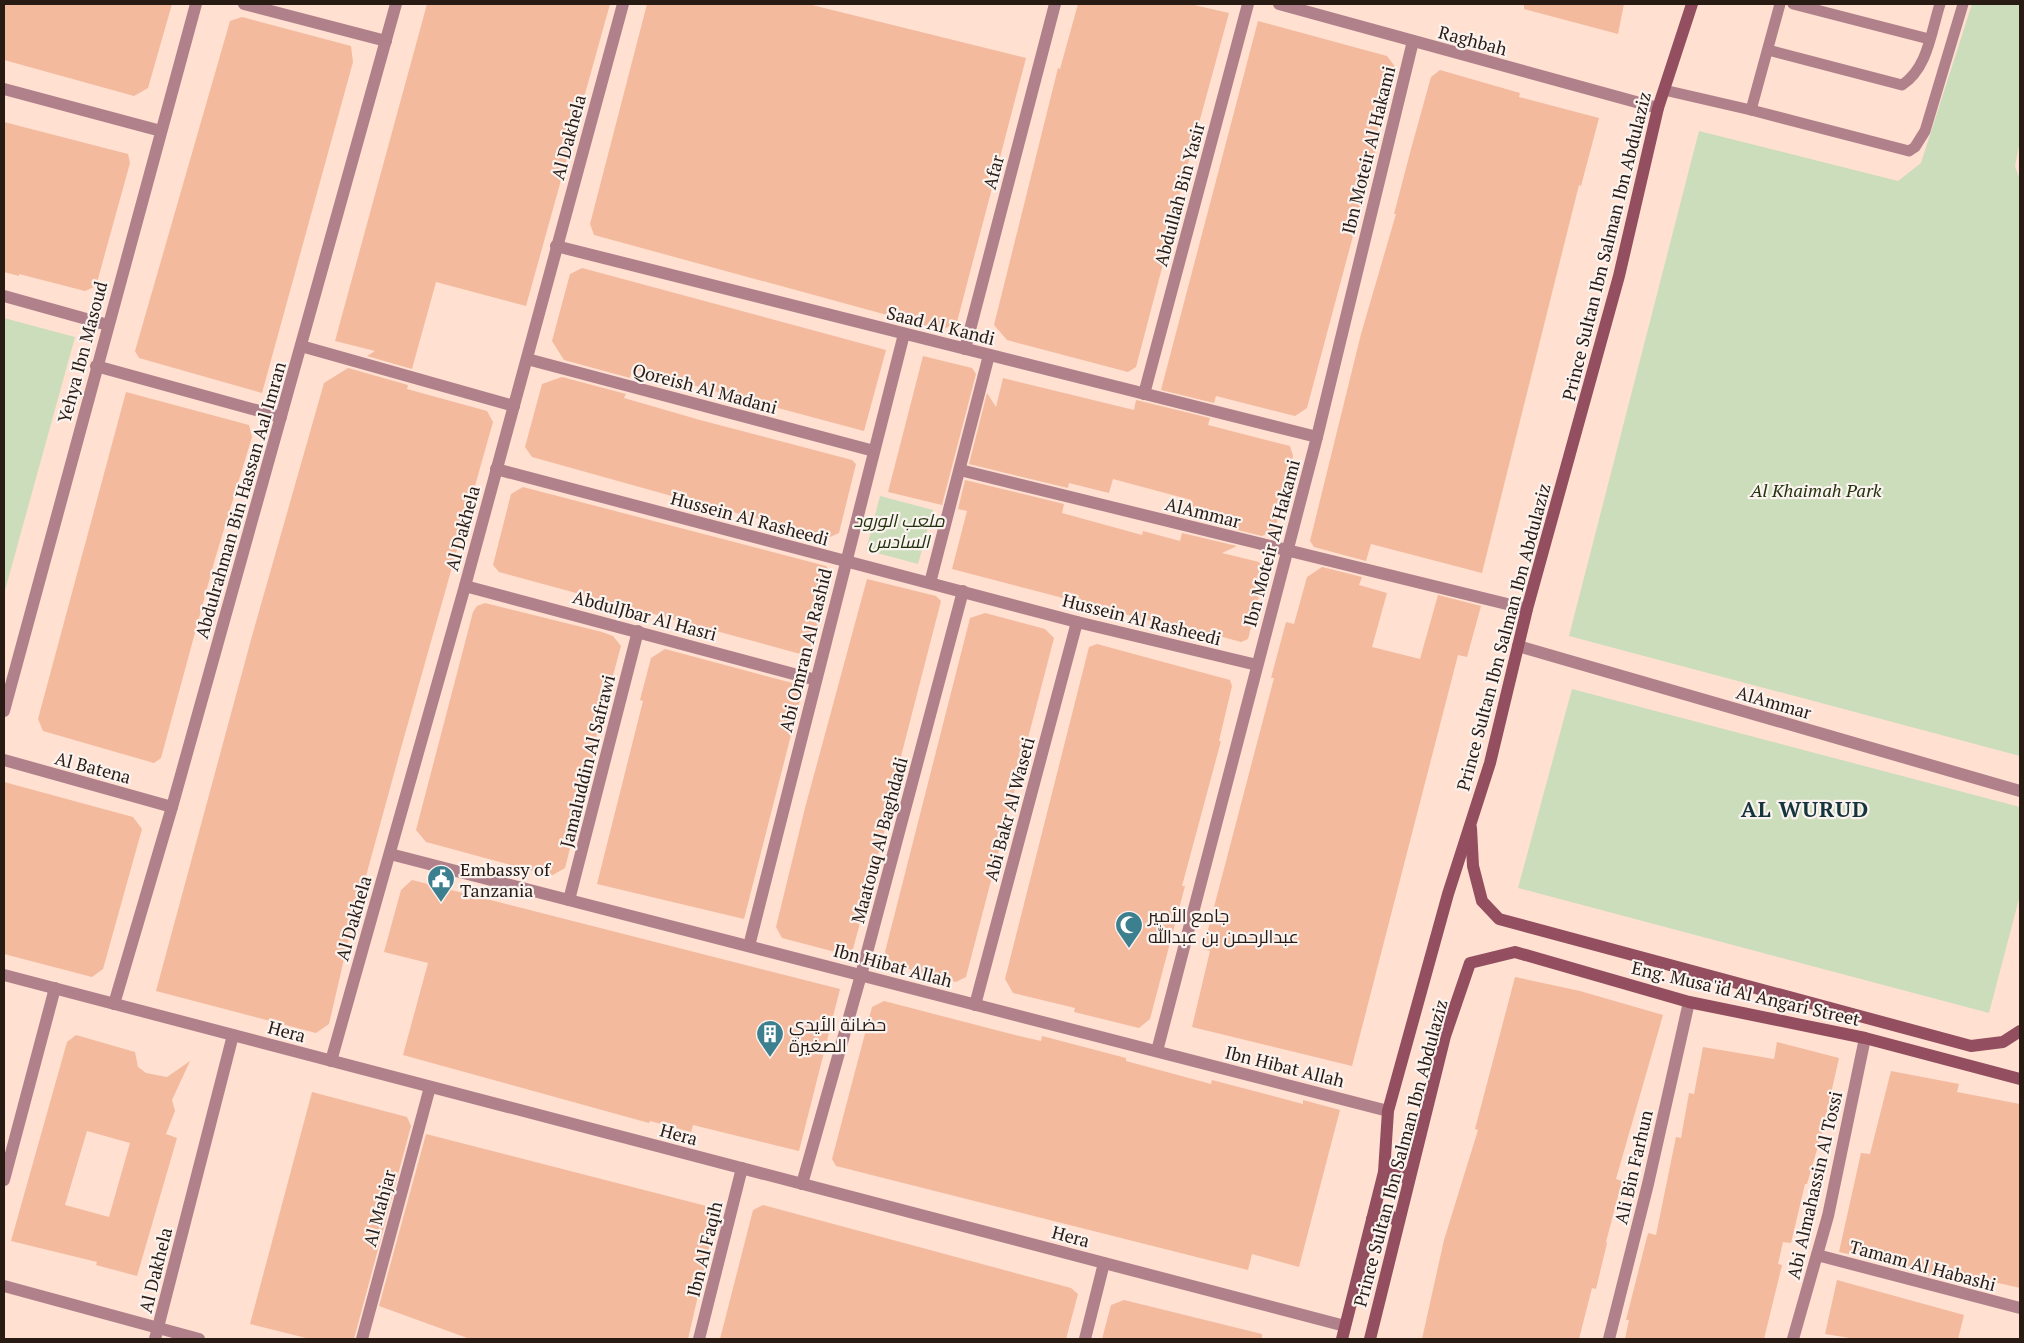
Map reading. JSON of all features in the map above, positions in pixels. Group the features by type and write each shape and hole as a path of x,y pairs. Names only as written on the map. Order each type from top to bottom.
{"street":[{"name":"Yehya Ibn Masoud","path":"4,710 196,4"},
{"path":"244,4 386,41"},
{"name":"Abdulrahman Bin Hassan Aal Imran","path":"114,1004 172,807 396,4"},
{"name":"Al Dakhela","path":"331,1060 465,586 623,4"},
{"name":"Afar","path":"965,349 1055,4"},
{"name":"Abdullah Bin Yasir","path":"1144,394 1248,4"},
{"name":"Raghbah","path":"1279,4 1658,108"},
{"path":"1674,60 1684,4"},
{"path":"1674,60 1692,4"},
{"name":"Ibn Moteir Al Hakami","path":"1157,1051 1317,436 1413,41"},
{"name":"Prince Sultan Ibn Salman Ibn Abdulaziz","path":"1342,1339 1384,1172 1388,1111 1470,819 1490,763 1527,609 1619,276 1658,108 1674,60"},
{"path":"4,89 161,131"},
{"name":"Saad Al Kandi","path":"556,246 1317,436"},
{"path":"4,296 108,325"},
{"name":"Abi Omran Al Rashid","path":"749,946 904,334"},
{"path":"301,346 514,406"},
{"path":"930,583 989,355"},
{"name":"Qoreish Al Madani","path":"527,359 874,451"},
{"path":"96,366 281,417"},
{"name":"Hussein Al Rasheedi","path":"496,469 1077,622 1257,665"},
{"name":"AlAmmar","path":"960,470 1527,609"},
{"name":"AbdulJbar Al Hasri","path":"465,586 816,680"},
{"name":"Maatouq Al Baghdadi","path":"802,1184 861,975 963,591"},
{"name":"Abi Bakr Al Waseti","path":"975,1005 1077,622"},
{"name":"Jamaluddin Al Safrawi","path":"569,900 638,631"},
{"name":"AlAmmar","path":"1518,646 2020,791"},
{"name":"Al Batena","path":"4,760 172,807"},
{"path":"1470,819 1473,866 1482,901 1499,919 1971,1046 2003,1042 2020,1032"},
{"name":"Ibn Hibat Allah","path":"390,854 1388,1111"},
{"name":"Prince Sultan Ibn Salman Ibn Abdulaziz","path":"1370,1339 1445,1036 1470,963 1515,952"},
{"name":"Eng. Musa'id Al Angari Street","path":"1515,952 1689,1002 1865,1038 2020,1079"},
{"name":"Hera","path":"4,975 1345,1326"},
{"path":"4,1180 54,988"},
{"name":"Ali Bin Farhun","path":"1609,1339 1648,1184 1689,1002"},
{"name":"Al Dakhela","path":"157,1334 233,1035"},
{"name":"Abi Almahassin Al Tossi","path":"1794,1339 1828,1216 1865,1038"},
{"name":"Al Mahjar","path":"362,1339 430,1087"},
{"name":"Ibn Al Faqih","path":"699,1339 742,1168"},
{"path":"1384,1172 1402,1177 1411,1171"},
{"path":"1372,1219 1378,1211 1393,1216 1398,1223"},
{"name":"Tamam Al Habashi","path":"1817,1256 2020,1308"},
{"path":"1085,1339 1104,1263"},
{"path":"4,1286 157,1334 199,1339"}],"lane":[{"path":"1751,110 1780,4"},
{"path":"1793,4 1929,39"},
{"path":"1768,50 1902,85 1913,78 1921,67 1940,4"},
{"path":"1664,90 1751,110 1909,152 1915,147 1925,131 1963,4"}],"green space":[{"name":"Al Khaimah Park","path":"1972,4 2020,4 2020,141 2015,166 2020,180 2020,756 1569,636 1699,131 1898,181 1921,163"},
{"path":"4,318 75,337 4,594"},
{"name":"ملعب الورود السادس","path":"880,496 933,510 918,564 866,550"},
{"path":"1572,689 2020,807 2020,895 1989,1013 1518,888"}],"building":[{"path":"4,4 172,4 148,88 134,96 4,60"},
{"path":"427,4 610,4 526,306 436,282 412,369 367,356 375,351 335,341"},
{"path":"647,4 808,4 1026,58 957,322 942,330 594,235 590,224"},
{"path":"1078,4 1190,4 1229,13 1171,226 1173,226 1136,367 1128,372 1007,340 994,325 1058,68 1060,69"},
{"path":"1524,4 1624,4 1618,34 1524,9"},
{"path":"242,17 351,46 353,62 262,393 139,358 135,351 230,21"},
{"path":"1258,21 1387,56 1396,68 1373,145 1377,146 1307,408 1295,416 1216,396 1214,403 1161,390"},
{"path":"1440,70 1520,93 1519,97 1599,118 1581,186 1579,185 1482,573 1371,544 1366,561 1314,547 1310,541 1361,334 1396,214 1394,214 1411,149 1431,77"},
{"path":"4,122 128,154 130,163 96,286 85,291 4,272"},
{"path":"582,268 886,350 864,431 632,369 630,378 564,360 552,341 570,274"},
{"path":"923,356 972,368 976,374 942,505 888,492"},
{"path":"348,368 408,385 407,389 487,411 493,422 348,942 329,1024 316,1033 156,991 252,636 324,383"},
{"path":"562,377 626,394 624,398 700,420 852,460 856,464 839,533 830,537 686,500 532,457 525,447 542,384"},
{"path":"1003,378 1134,410 1136,400 1210,418 1208,425 1290,446 1293,456 1275,530 1262,536 1186,517 1191,500 1113,479 1109,493 1069,483 1068,488 969,464 987,393 996,407"},
{"path":"126,392 249,425 252,437 215,559 161,758 154,763 43,731 38,719"},
{"path":"965,480 1064,504 1062,513 1142,535 1143,531 1180,541 1182,533 1237,546 1222,553 1259,562 1265,572 1248,639 1241,642 1179,625 1178,628 952,569 967,511 958,509"},
{"path":"523,487 826,566 831,574 812,647 804,655 499,572 493,565 511,494"},
{"path":"1322,567 1362,577 1359,585 1387,593 1372,647 1420,659 1438,595 1481,606 1467,657 1458,655 1352,1066 1192,1027 1210,951 1203,949 1274,678 1271,678 1286,622 1294,624 1307,577"},
{"path":"867,579 936,596 941,601 898,768 901,769 853,949 843,954 782,938 776,927 805,808"},
{"path":"485,603 602,632 613,636 621,646 594,745 596,746 565,868 551,876 426,842 416,830 473,612 477,606"},
{"path":"985,613 1045,629 1054,638 966,977 956,982 890,964 885,952 970,618"},
{"path":"1097,644 1230,680 1232,686 1219,741 1221,741 1182,886 1185,886 1150,1019 1139,1028 1074,1012 1075,1008 1013,993 1005,979 1089,647"},
{"path":"665,649 796,684 802,692 744,919 597,884 643,701 640,700 651,658"},
{"path":"4,782 133,817 142,829 103,969 92,977 4,954"},
{"path":"412,880 840,989 799,1151 693,1125 691,1132 650,1121 649,1123 403,1055 428,963 384,952 401,890"},
{"path":"1515,977 1580,991 1663,1015 1616,1179 1622,1181 1596,1289 1592,1288 1579,1339 1422,1339 1444,1240 1478,1130 1475,1129"},
{"path":"884,1001 1041,1041 1042,1036 1126,1058 1126,1061 1211,1084 1212,1080 1303,1104 1303,1100 1340,1110 1299,1267 1252,1254 1248,1270 836,1166 832,1159 872,1007"},
{"path":"76,1035 135,1052 138,1067 146,1073 167,1077 190,1061 172,1100 175,1111 166,1134 177,1138 137,1276 96,1265 97,1262 11,1241 67,1042","holes":["87,1131 130,1143 109,1217 65,1205"]},
{"path":"1777,1042 1839,1058 1823,1129 1807,1184 1805,1184 1791,1243 1783,1242 1778,1264 1782,1265 1764,1339 1625,1339 1629,1320 1626,1320 1648,1233 1656,1235 1676,1137 1681,1138 1689,1093 1694,1094 1703,1047 1774,1059"},
{"path":"1891,1071 1959,1084 1957,1092 2020,1104 2020,1288 1964,1275 1961,1284 1923,1274 1924,1270 1839,1252 1861,1153 1870,1154"},
{"path":"312,1092 407,1117 411,1126 354,1339 310,1339 250,1324"},
{"path":"426,1134 718,1209 688,1339 470,1339 379,1306"},
{"path":"763,1205 1071,1288 1078,1294 1066,1339 720,1339 753,1210"},
{"path":"1837,1280 1964,1315 1958,1339 1856,1339 1825,1334"},
{"path":"1124,1300 1262,1334 1262,1339 1102,1339 1111,1305"}],"place":[{"name":"Embassy of Tanzania","path":"441,903"},
{"name":"جامع الأمير عبدالرحمن بن عبدالله","path":"1129,949"},
{"name":"حضانة الأيدي الصغيرة","path":"770,1058"}],"district":[{"name":"AL WURUD","path":"1805,808"}]}
